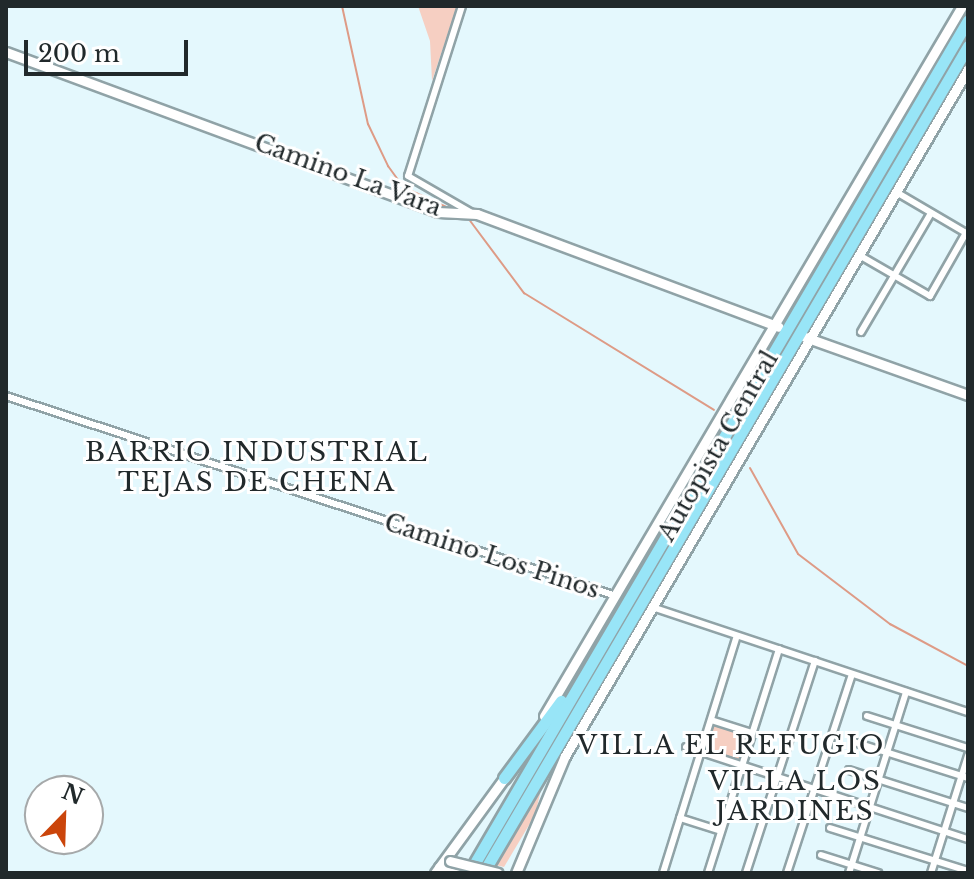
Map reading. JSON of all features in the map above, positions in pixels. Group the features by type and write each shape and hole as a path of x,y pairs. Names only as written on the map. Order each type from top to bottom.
{"highway":[{"name":"Autopista Central","path":"469,873 968,20"},
{"name":"Autopista Central","path":"483,873 968,46"},
{"path":"504,778 599,649"}],"street":[{"path":"462,6 408,176 469,212"},
{"path":"443,866 504,778 962,6"},
{"name":"Camino La Vara","path":"6,52 447,213 469,212 775,325"},
{"path":"516,873 559,766 807,338 968,69"},
{"path":"858,255 930,296 966,233 896,192"},
{"path":"861,332 931,213"},
{"path":"819,321 827,345"},
{"path":"807,338 968,395"},
{"name":"Camino Los Pinos","path":"6,396 613,595"},
{"path":"652,607 968,712"},
{"path":"663,873 737,636"},
{"path":"708,873 779,649"},
{"path":"746,873 815,661"},
{"path":"787,873 852,674"},
{"path":"849,873 906,692"},
{"path":"867,716 968,748"},
{"path":"711,720 752,733"},
{"path":"854,742 965,777"},
{"path":"686,747 968,839"},
{"path":"931,873 965,777 968,756"},
{"path":"849,770 968,808"},
{"path":"680,818 721,831"},
{"path":"830,828 968,871"},
{"path":"821,855 878,873"},
{"path":"443,866 463,873"},
{"path":"443,866 498,873"}],"shaded area":[{"path":"418,6 457,6 432,81 430,41"},
{"path":"712,724 748,735 740,761 704,750"},
{"path":"546,769 535,815 504,867 491,864"}],"waterway":[{"path":"342,6 368,124 388,166 403,187 451,209"},
{"path":"468,218 524,293 714,410"},
{"path":"750,468 798,554 890,624 968,666"}],"district":[{"name":"BARRIO INDUSTRIAL TEJAS DE CHENA","path":"257,468"},
{"name":"VILLA EL REFUGIO","path":"731,746"},
{"name":"VILLA LOS JARDINES","path":"795,797"}]}
